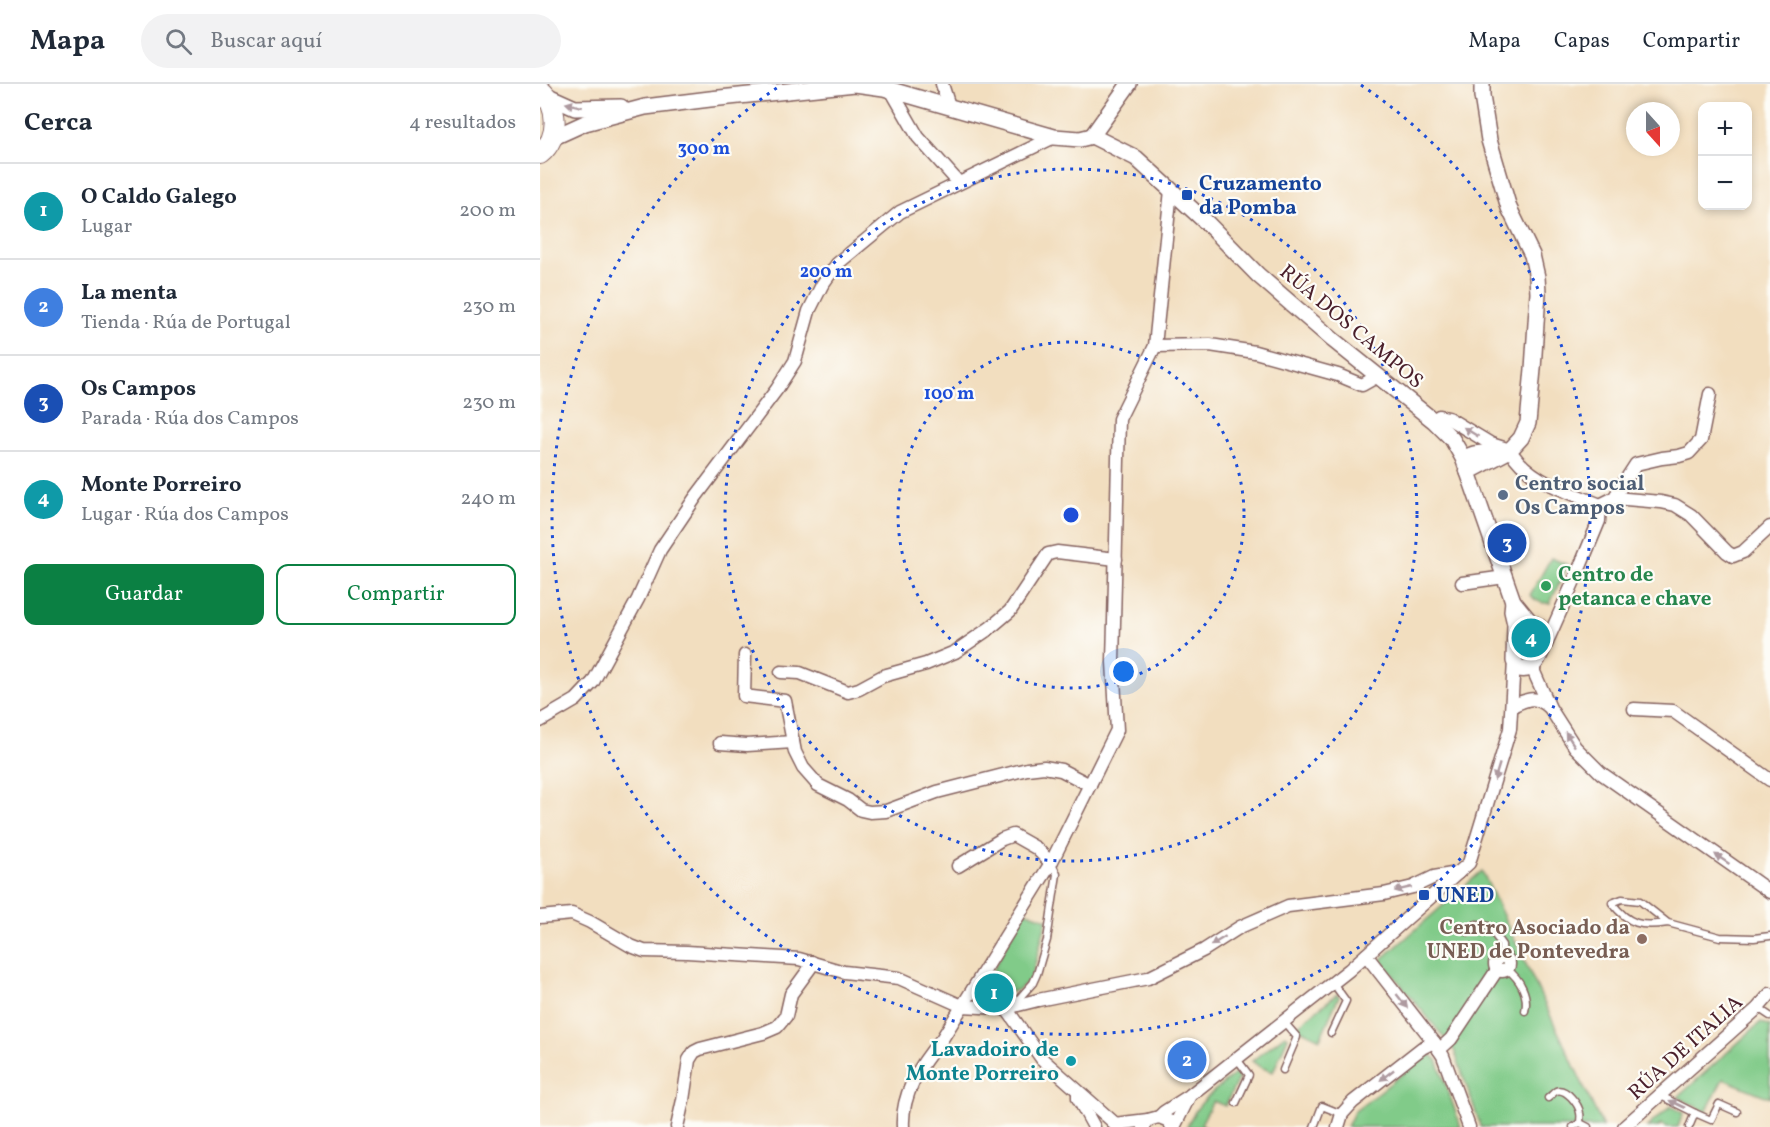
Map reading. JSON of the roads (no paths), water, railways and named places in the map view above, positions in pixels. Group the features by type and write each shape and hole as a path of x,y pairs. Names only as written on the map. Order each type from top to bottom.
{"highway":[{"path":"540,154 552,138 555,123 554,111 543,92"}],"street":[{"path":"543,92 574,108 645,107 823,85 855,84 891,90 1054,137 1080,139 1092,136 1128,84"},
{"path":"942,84 949,106"},
{"path":"1466,465 1474,454 1510,450 1521,438 1528,423 1537,277 1532,255 1509,208 1489,140 1482,84"},
{"path":"891,90 918,137 959,183"},
{"path":"552,138 585,123 645,107"},
{"name":"RÚA DOS CAMPOS","path":"1092,136 1137,158 1208,224 1258,275 1434,421 1452,439 1466,465 1513,601 1515,635"},
{"path":"540,721 576,700 594,682 638,599 660,550 795,361 809,311 822,285 837,264 900,212 1054,137"},
{"path":"903,1127 904,1107 910,1086 925,1058 942,1039 1051,863 1117,730 1113,662 1119,419 1155,346 1171,190"},
{"path":"1155,346 1210,345 1255,352 1338,375 1362,385 1378,376"},
{"path":"1434,421 1440,416 1448,418 1491,444 1510,450 1521,465 1545,483 1600,505 1614,498 1636,464 1689,453 1701,440 1710,394"},
{"path":"1614,498 1675,505 1691,515 1733,556 1743,552 1770,527"},
{"path":"1600,505 1599,521 1549,637 1534,666 1534,672 1550,708 1575,747 1601,773 1770,892"},
{"path":"781,672 800,674 848,692 859,690 883,676 926,664 955,652 990,628 1010,611 1048,554 1057,552 1116,560"},
{"path":"1462,583 1505,577"},
{"name":"RÚA DOS CAMPOS","path":"1513,601 1531,623"},
{"path":"1151,1121 1189,1096 1333,982 1468,863 1510,729 1515,635 1522,626 1531,623 1540,627 1546,641"},
{"path":"745,655 744,696 785,701 795,752 803,768 818,785 848,800 861,810 886,811 937,792 1027,769 1044,767 1061,770 1090,785"},
{"path":"1514,661 1522,670 1534,666"},
{"path":"1512,706 1532,699 1540,700 1550,708"},
{"path":"1634,709 1673,711 1770,780"},
{"path":"720,742 747,746 793,742"},
{"path":"958,866 1002,839 1013,835 1036,848 1051,863"},
{"path":"1008,1011 1014,1006 1038,1000 1148,978 1204,950 1249,923 1288,906 1384,894 1413,887 1434,877 1459,872"},
{"path":"540,917 572,914 644,951 799,959 844,972 899,978 962,1006 1000,1008 1008,1011 1042,1059 1117,1125 1169,1121 1173,1127 1189,1096"},
{"path":"1365,955 1437,1046 1469,1127"},
{"path":"1338,1127 1342,1114 1362,1095 1422,1048 1437,1046 1451,1039 1502,970 1495,966 1495,962 1497,958 1502,957"},
{"path":"677,1127 689,1060 694,1052 777,1027 786,1016 791,994 812,962"},
{"name":"RÚA DE ITALIA","path":"1624,1127 1758,1008 1770,994"},
{"path":"1078,1090 1078,1098 1094,1127"}],"lane":[{"path":"1008,1011 1033,983 1047,940 1057,874 1051,863"},
{"path":"1668,923 1637,924 1622,915 1612,903 1622,899 1640,901 1668,923 1720,937 1770,936"},
{"path":"1468,932 1472,926 1477,924 1488,926 1502,945 1502,957"},
{"path":"1502,970 1516,976 1525,993 1527,1002 1525,1011"},
{"path":"1331,1033 1346,1001 1333,982"},
{"path":"1758,1008 1770,1016"},
{"path":"1283,1022 1297,1037 1283,1070"},
{"path":"1236,1059 1249,1075 1236,1103"},
{"path":"1548,1098 1556,1091 1568,1094 1577,1105 1580,1123"},
{"path":"1659,1095 1711,1119 1719,1104 1737,1112"},
{"path":"1314,1127 1322,1106 1342,1114"},
{"path":"1689,1127 1695,1113"},
{"path":"1573,1127 1580,1123"},
{"path":"1580,1123 1588,1127"}],"place":[{"name":"Cruzamento da Pomba","path":"1187,195"},
{"name":"Centro social Os Campos","path":"1503,495"},
{"name":"Os Campos","path":"1507,543"},
{"name":"Centro de petanca e chave","path":"1546,586"},
{"name":"Monte Porreiro","path":"1531,638"},
{"name":"UNED","path":"1424,895"},
{"name":"Centro Asociado da UNED de Pontevedra","path":"1642,939"},
{"name":"O Caldo Galego","path":"994,993"},
{"name":"La menta","path":"1187,1060"},
{"name":"Lavadoiro de Monte Porreiro","path":"1071,1061"}]}
